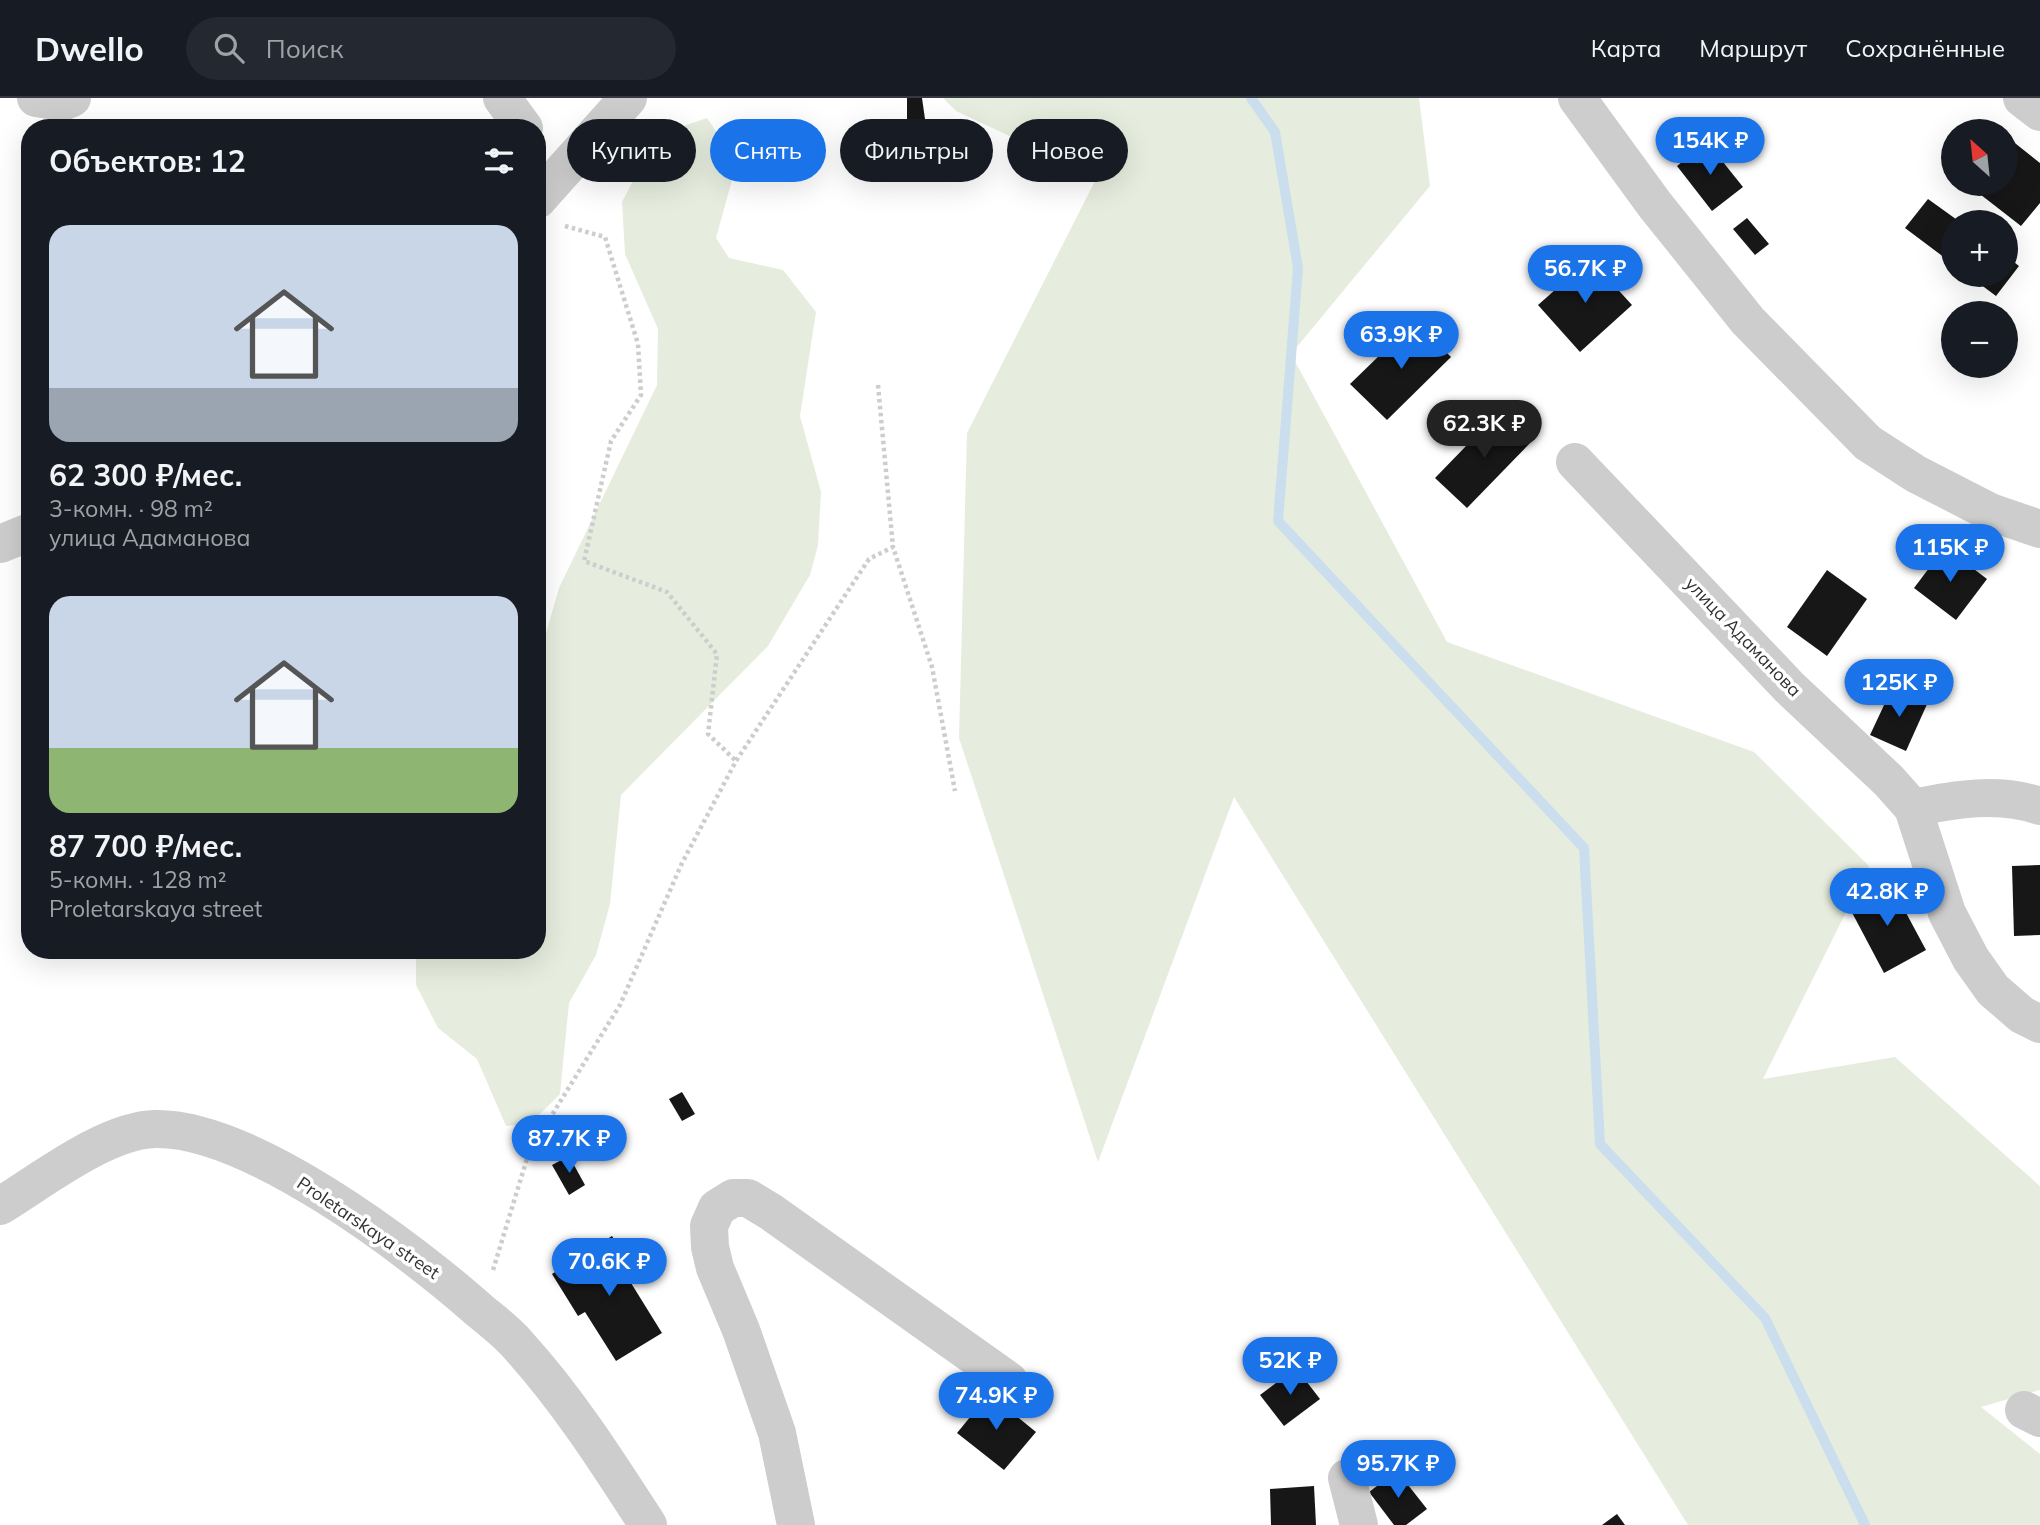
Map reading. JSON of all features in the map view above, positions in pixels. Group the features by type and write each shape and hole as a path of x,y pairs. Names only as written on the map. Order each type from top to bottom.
{"street":[{"path":"36,98 62,102 72,98"},
{"path":"502,98 519,119"},
{"path":"547,189 628,98"},
{"path":"1577,98 1655,205 1748,321 1868,443 1916,474 1990,512 2040,529"},
{"path":"2022,98 2040,112"},
{"name":"улица Адаманова","path":"1575,462 1789,687 1889,781 1913,808 1947,913 1971,959 1993,990 2022,1015 2040,1024"},
{"path":"0,544 21,536"},
{"path":"1913,808 1947,800 1983,798 2040,806"},
{"name":"Proletarskaya street","path":"0,1206 100,1143 153,1129 191,1133 265,1161 349,1211 434,1270 517,1343 585,1427 649,1525"},
{"path":"796,1525 776,1433 741,1330 715,1268 709,1226 718,1208 733,1198 748,1198 1009,1381"},
{"path":"1347,1478 1360,1525"}],"path":[{"path":"547,189 605,237 638,344 642,395 611,441 584,561 667,592 717,654 708,734 736,761"},
{"path":"878,385 892,547 932,667 955,791"},
{"path":"481,1311 529,1153 620,1005 682,863 736,761 869,559 892,547"}],"green space":[{"path":"943,98 1419,98 1430,186 1291,354 1447,642 1754,752 1869,866 1763,1079 1895,1057 2040,1186 2040,1390 1981,1407 2040,1454 2040,1525 1688,1525 1234,797 1098,1162 959,738 967,433 1094,182 1128,182 1128,119 1007,119 1007,135 993,128 993,119 973,119 956,111"},
{"path":"707,118 710,122 710,182 731,182 716,238 729,258 783,270 816,312 800,416 821,492 818,545 810,575 768,646 621,795 610,904 596,955 569,1003 560,1094 531,1123 506,1126 477,1059 438,1028 416,985 416,959 546,959 546,633 559,588 657,385 658,329 625,254 622,202 632,182 696,182 696,122"}],"building":[{"path":"907,98 922,98 925,119 907,119"},
{"path":"1707,142 1743,187 1712,211 1677,166"},
{"path":"2018,146 2040,163 2040,203 2021,226 2018,224 2018,210 2000,210 1982,196 2018,196"},
{"path":"1928,199 1943,210 1941,210 1941,255 1905,228"},
{"path":"1747,218 1769,244 1755,255 1733,229"},
{"path":"1590,259 1632,305 1580,352 1538,305"},
{"path":"1984,287 2003,287 1996,296"},
{"path":"1415,321 1451,357 1387,420 1350,384"},
{"path":"1500,411 1532,441 1467,508 1435,478"},
{"path":"1945,547 1987,579 1956,620 1914,588"},
{"path":"1827,570 1867,599 1827,656 1787,627"},
{"path":"1893,686 1928,702 1906,751 1870,735"},
{"path":"2040,865 2040,935 2014,936 2012,866"},
{"path":"1890,883 1926,950 1884,973 1848,905"},
{"path":"682,1092 695,1114 682,1121 669,1099"},
{"path":"569,1156 585,1185 569,1195 552,1165"},
{"path":"612,1236 639,1278 631,1283 662,1333 616,1361 585,1312 578,1316 552,1274"},
{"path":"1296,1368 1320,1399 1284,1426 1260,1395"},
{"path":"989,1394 1036,1432 1004,1470 957,1433"},
{"path":"1397,1471 1427,1509 1406,1525 1394,1525 1369,1492"},
{"path":"1314,1486 1316,1525 1271,1525 1270,1489"},
{"path":"1617,1514 1625,1525 1602,1525"}],"waterway":[{"path":"1251,98 1275,132 1298,268 1278,521 1584,848 1600,1144 1765,1318 1865,1525"}]}
